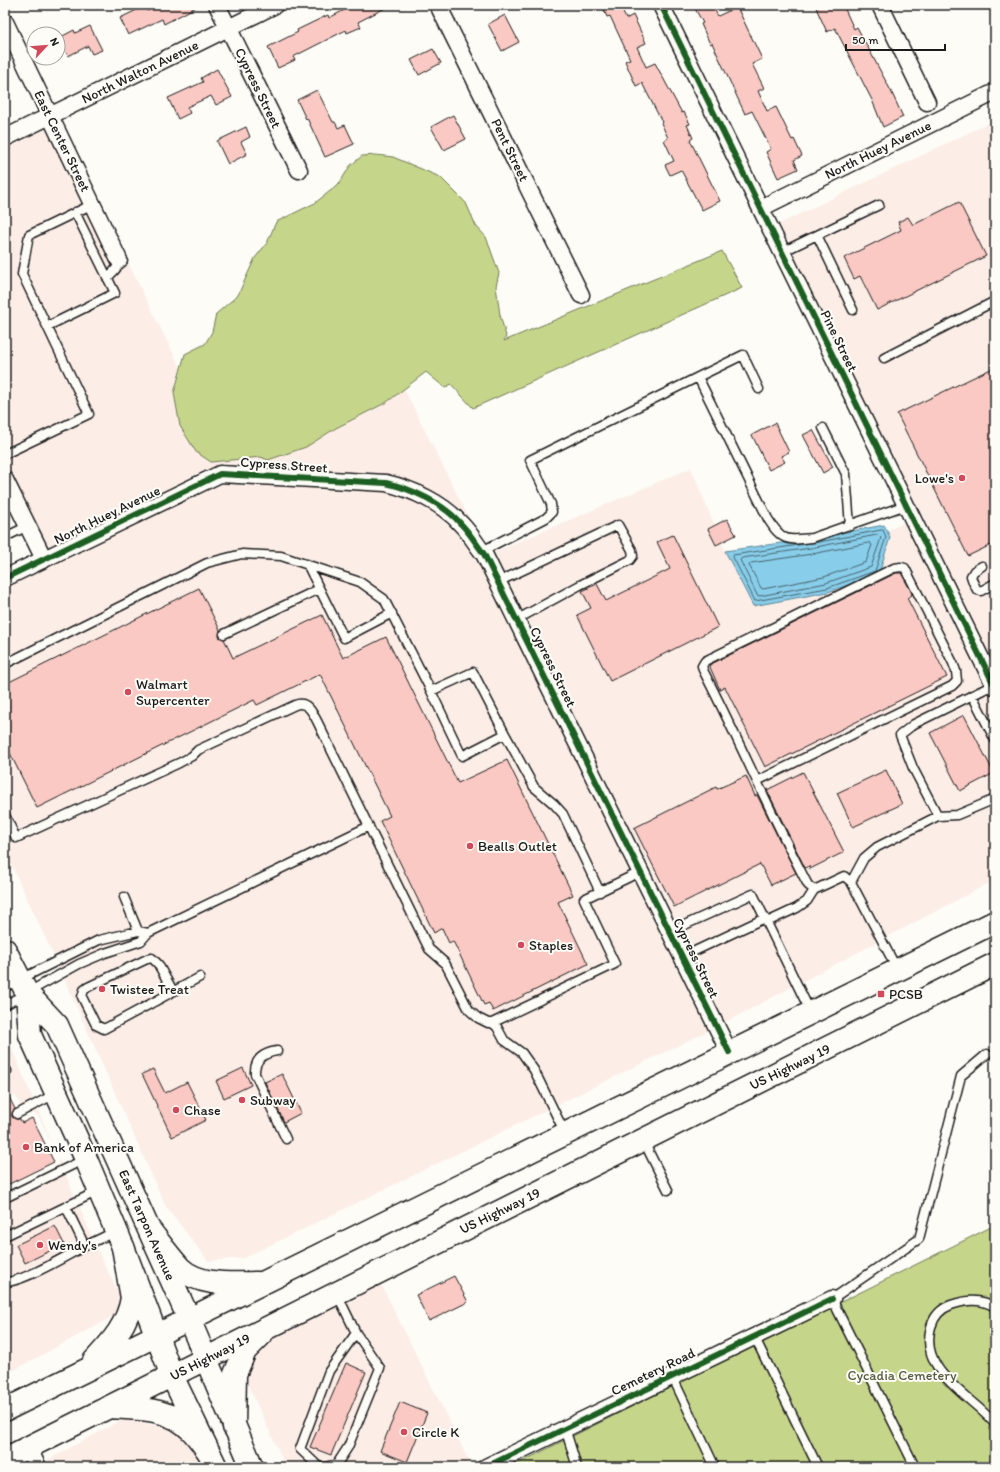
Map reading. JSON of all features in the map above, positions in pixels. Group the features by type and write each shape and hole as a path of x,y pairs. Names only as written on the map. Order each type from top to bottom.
{"main road":[{"path":"5,1410 995,922"},
{"name":"East Tarpon Avenue","path":"5,950 17,986 30,1035 86,1159 119,1239 172,1376 213,1461"},
{"path":"947,988 995,955"},
{"name":"US Highway 19","path":"5,1459 206,1360 336,1292 995,964"},
{"name":"East Tarpon Avenue","path":"17,986 58,1025 190,1319 252,1467"},
{"path":"149,1229 181,1269 197,1278 219,1282 262,1283"},
{"path":"85,1370 120,1331 131,1305 132,1298 119,1239"},
{"path":"234,1427 235,1374 245,1351 267,1328"},
{"path":"109,1407 150,1409 170,1414 191,1430 213,1461"}],"street":[{"name":"Cypress Street","path":"217,5 299,170"},
{"name":"North Walton Avenue","path":"5,138 275,5"},
{"name":"Pent Street","path":"438,5 581,295"},
{"name":"Pine Street","path":"661,5 994,685"},
{"path":"880,5 927,102"},
{"name":"East Center Street","path":"5,22 119,260"},
{"name":"North Huey Avenue","path":"761,208 995,92"},
{"name":"Cypress Street","path":"220,474 386,483 401,487 431,500 456,518 482,551 498,582 729,1052"},
{"name":"North Huey Avenue","path":"5,578 220,474"},
{"path":"7,488 44,559"},
{"name":"Cemetery Road","path":"486,1467 672,1376 747,1336 832,1299"},
{"path":"28,1447 38,1467"}],"lane":[{"path":"5,454 89,414 22,274 29,235 93,204"},
{"path":"782,252 879,205"},
{"path":"48,326 115,293 75,212"},
{"path":"817,235 853,310"},
{"path":"107,278 120,264 119,260"},
{"path":"884,358 995,301"},
{"path":"482,551 546,518 552,512 552,504 530,460 743,355 759,389"},
{"path":"698,377 768,519 777,533 785,539 798,540 812,538 850,526 906,505"},
{"path":"823,428 846,474 850,526"},
{"path":"498,582 618,525 632,550 634,556 630,560 516,620"},
{"path":"5,537 28,526"},
{"path":"5,664 206,563 242,554 281,556 360,582 384,599 462,756 505,734"},
{"path":"307,564 344,638 392,614"},
{"path":"982,566 974,571 971,576 972,582 977,590 981,591 995,583"},
{"path":"757,781 952,686 957,681 953,663 905,568 894,568 705,661 702,666 784,839 808,885 814,890"},
{"path":"224,634 319,589"},
{"path":"431,691 474,672 534,788 554,804 563,814 600,892"},
{"path":"938,816 913,768 900,735 914,724 994,685"},
{"path":"972,695 995,740"},
{"path":"5,815 16,838 179,763 192,756 198,750 300,703 306,705 312,711 427,945 436,956 445,963 469,1010 478,1018 488,1023 492,1023 497,1027 504,1040 516,1048 531,1066 565,1133"},
{"path":"851,882 864,858 877,847 938,816 957,814 995,799"},
{"path":"17,986 141,941 148,933 369,826"},
{"path":"492,1023 615,964 584,899 640,872"},
{"path":"682,957 797,908 807,901 814,890 844,876 851,882 897,970"},
{"path":"670,932 753,894 811,1012"},
{"path":"124,897 138,931"},
{"path":"5,1005 17,986 99,940 138,931 148,933"},
{"path":"173,991 158,964 152,958 147,958 88,987 84,990 82,997 96,1026 104,1029 200,977"},
{"path":"277,1051 270,1052 258,1059 255,1066 255,1074 286,1139"},
{"path":"915,1467 832,1299 919,1239 961,1076 987,1054"},
{"path":"17,1114 56,1093"},
{"path":"643,1140 668,1190"},
{"path":"5,1198 86,1159"},
{"path":"5,1236 99,1191"},
{"path":"66,1207 85,1246"},
{"path":"5,1282 12,1282 31,1274 85,1246 119,1239"},
{"path":"324,1467 337,1464 348,1447 380,1368 356,1333 336,1292"},
{"path":"995,1307 983,1301 970,1301 958,1303 942,1309 932,1323 928,1340 933,1358 943,1374 995,1424"},
{"path":"319,1467 300,1449 329,1371 356,1333"},
{"path":"747,1336 818,1467"},
{"path":"672,1376 715,1467"},
{"path":"565,1428 577,1467"}],"shaded area":[{"path":"995,120 995,670 777,225"},
{"path":"47,126 115,269 128,263 180,367 174,393 211,462 261,457 268,460 306,447 336,428 387,402 404,389 473,526 461,513 388,476 225,466 223,464 218,467 212,467 212,470 48,550 5,462 5,146"},
{"path":"691,468 725,551 753,606 890,537 887,531 905,522 995,705 995,880 724,1023 492,553"},
{"path":"221,480 384,490 398,493 426,506 455,528 477,558 710,1030 244,1258 208,1261 165,1205 58,965 5,851 5,586"},
{"path":"5,1033 57,1155 38,1115 30,1113 25,1115 16,1097 8,1095 5,1096"},
{"path":"59,1159 102,1260 124,1303 121,1312 5,1375 5,1190 8,1191 56,1167"},
{"path":"381,1284 470,1463 461,1467 286,1467 243,1374 250,1358 275,1335"},
{"path":"123,1419 179,1430 207,1467 46,1467 44,1462"}],"green space":[{"path":"376,155 393,157 440,177 466,203 476,226 486,237 499,273 496,286 500,315 506,336 504,341 722,251 742,288 473,408 451,384 445,388 426,372 387,402 336,428 306,447 268,460 261,457 211,462 196,452 180,426 174,393 185,354 205,344 212,332 216,314 238,295 255,258 267,243 276,222 315,203 339,184 350,166 362,156"},
{"name":"Cycadia Cemetery","path":"995,1225 995,1467 511,1467"}],"water":[{"path":"884,525 890,537 879,574 828,592 753,606 725,551 809,539"}],"building":[{"path":"160,5 200,5 164,24 162,19 128,35 120,18 145,6 147,11"},
{"path":"354,5 391,5 358,22 361,27 347,33 346,30 293,57 295,60 278,68 268,47 298,32 297,30 328,15 329,18"},
{"path":"602,5 632,5 622,10 626,19 633,15 646,43 637,47 646,67 655,63 682,113 684,112 690,124 687,125 693,138 690,140 720,201 702,210 681,170 670,175 665,165 674,161 664,140 668,138 661,123 662,122 642,83 636,86 625,61 630,59 610,16 607,17"},
{"path":"693,5 712,5 718,16 737,7 762,59 752,64 764,88 758,91 767,111 776,107 792,140 794,139 802,156 794,160 798,169 778,178 766,152 771,149 752,111 745,114 712,43 710,44 701,24 703,23"},
{"path":"824,5 843,5 854,29 857,27 903,117 883,127 872,100 835,28 827,32 816,8"},
{"path":"505,15 519,42 502,51 488,24"},
{"path":"90,26 102,50 92,54 88,46 68,56 66,52 66,34 74,30 75,33"},
{"path":"433,49 441,63 419,75 411,60"},
{"path":"217,69 232,97 216,105 211,96 187,107 190,113 178,119 168,98 203,82 201,78"},
{"path":"317,90 333,122 335,122 338,128 345,125 354,144 325,157 297,100"},
{"path":"453,115 466,139 444,150 431,127"},
{"path":"246,127 250,137 241,142 247,154 228,164 217,141"},
{"path":"959,202 986,256 877,310 860,276 854,279 844,258 901,230 898,222 908,217 913,225"},
{"name":"Lowe's","path":"995,367 995,543 968,556 897,414"},
{"path":"775,423 789,452 781,456 785,462 769,470 752,435"},
{"path":"813,430 833,467 823,473 803,435"},
{"path":"727,519 736,535 716,545 708,529"},
{"path":"673,535 718,627 610,681 577,615 591,608 582,591 597,584 606,601 670,569 657,542"},
{"path":"896,573 901,573 911,591 912,595 907,598 947,677 765,767 725,687 720,690 709,665"},
{"path":"199,588 220,630 219,637 224,639 233,658 322,615 343,658 386,637 458,783 507,760 573,895 558,902 588,964 493,1011 489,1003 484,1005 453,941 449,943 442,928 434,933 380,821 390,816 320,674 257,705 254,700 37,808 5,743 5,684"},
{"path":"964,715 994,773 960,791 930,733"},
{"path":"886,770 902,804 853,827 837,793"},
{"path":"803,772 844,852 810,869 809,866 805,868 767,790"},
{"path":"746,776 796,873 771,885 760,864 674,907 634,828 716,787 717,789"},
{"path":"243,1068 251,1085 224,1098 216,1081"},
{"path":"153,1069 165,1093 187,1082 206,1120 172,1137 142,1074"},
{"path":"282,1074 301,1113 284,1122 265,1082"},
{"name":"Bank of America","path":"5,1089 15,1109 12,1113 12,1117 20,1119 22,1123 32,1118 54,1162 5,1186 5,1132 9,1130 5,1121"},
{"name":"Wendy's","path":"55,1226 64,1244 25,1263 16,1245"},
{"path":"454,1276 468,1302 429,1321 416,1295"},
{"path":"346,1363 366,1372 331,1455 310,1447"},
{"name":"Circle K","path":"400,1402 427,1413 407,1462 380,1451"}],"cycle path":[{"path":"661,5 995,687"},
{"path":"5,578 220,474 386,483 406,489 436,503 454,516 484,554 729,1052"},
{"path":"486,1467 832,1299"}],"place":[{"name":"Lowe's","path":"962,478"},
{"name":"Walmart Supercenter","path":"128,692"},
{"name":"Bealls Outlet","path":"470,846"},
{"name":"Staples","path":"521,945"},
{"name":"Twistee Treat","path":"102,989"},
{"name":"PCSB","path":"881,994"},
{"name":"Subway","path":"242,1100"},
{"name":"Chase","path":"176,1110"},
{"name":"Bank of America","path":"26,1147"},
{"name":"Wendy's","path":"40,1245"},
{"name":"Circle K","path":"404,1432"}]}
